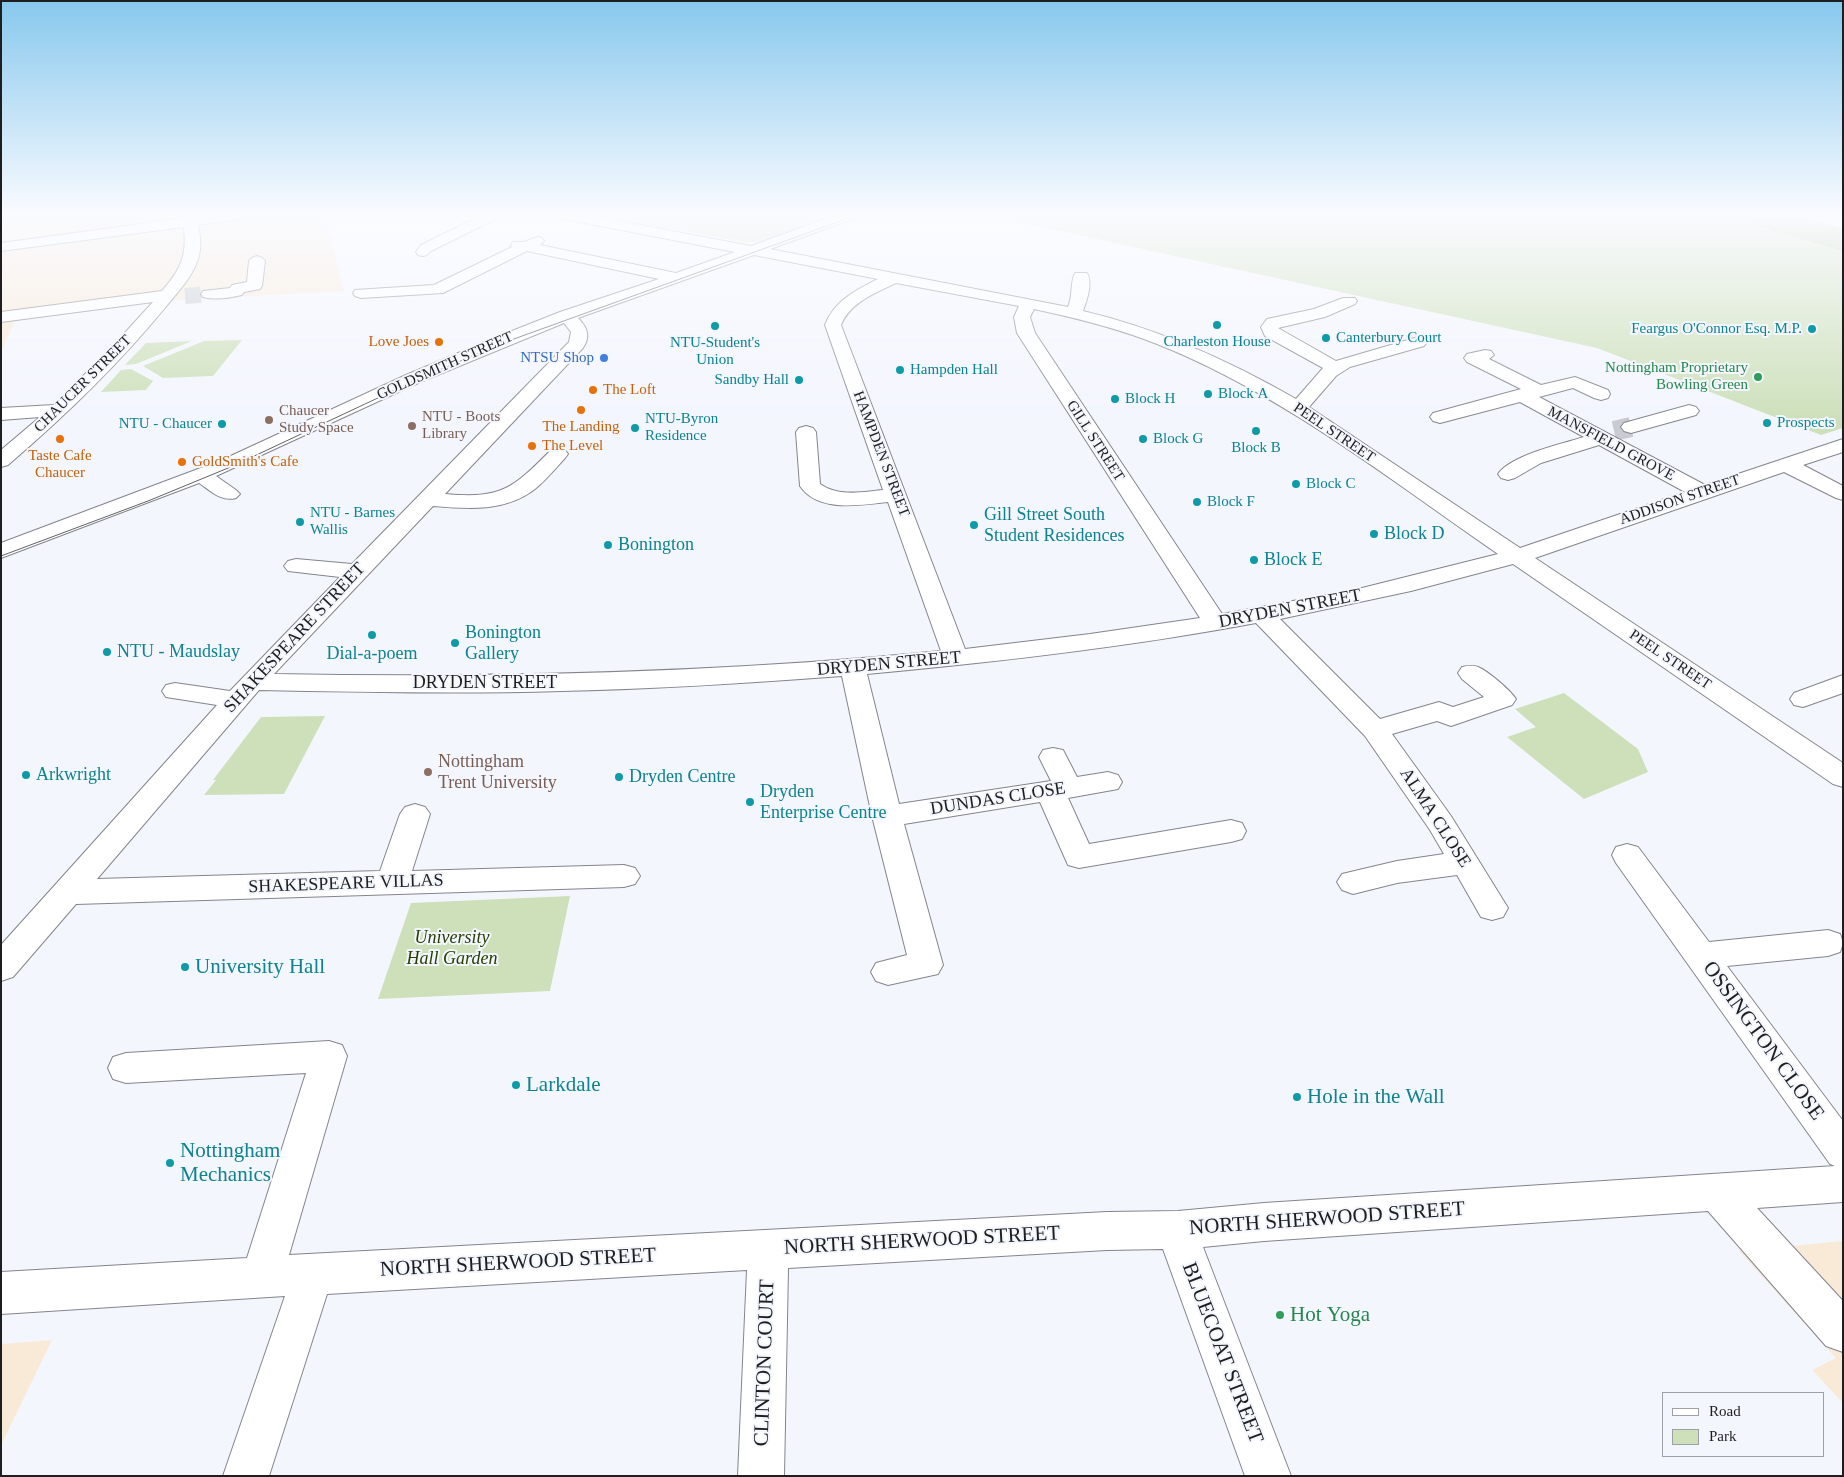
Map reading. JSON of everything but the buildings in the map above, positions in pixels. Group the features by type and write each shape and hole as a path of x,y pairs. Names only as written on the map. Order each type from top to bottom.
{"street":[{"name":"CHAUCER STREET","path":"1,461 59,410 131,337 175,283"},
{"path":"209,294 236,292 238,288 254,286 254,283"},
{"path":"361,293 437,290 452,283"},
{"name":"GOLDSMITH STREET","path":"1,552 201,475 276,443 421,375 566,316 663,283"},
{"name":"HAMPDEN STREET","path":"884,283 859,296 843,308 835,317 833,325 956,658"},
{"name":"PEEL STREET","path":"920,283 1028,303 1171,336 1298,408 1843,777"},
{"path":"1074,313 1080,298 1081,283"},
{"path":"1,317 165,296 185,296"},
{"path":"1336,368 1271,332 1268,327 1273,323 1320,313 1349,302"},
{"name":"GILL STREET","path":"1028,303 1022,316 1026,333 1216,624"},
{"name":"SHAKESPEARE STREET","path":"1,968 244,691 577,344 581,337 581,332 566,316"},
{"path":"1298,408 1330,372 1344,363 1418,342"},
{"name":"MANSFIELD GROVE","path":"1485,355 1473,358 1611,433 1702,492"},
{"path":"1440,417 1534,391 1575,382 1601,394"},
{"path":"1,414 59,410"},
{"path":"1508,474 1534,459 1611,433 1689,411"},
{"path":"806,432 810,486 816,491 833,499 896,495"},
{"name":"ADDISON STREET","path":"1517,556 1843,445"},
{"path":"429,500 484,502 502,498 520,490 558,454"},
{"path":"1785,464 1843,494"},
{"path":"201,475 228,494"},
{"name":"DRYDEN STREET","path":"175,691 602,682 812,671 956,658 1216,624 1262,616 1434,579 1517,556"},
{"path":"296,566 358,572"},
{"name":"ALMA CLOSE","path":"1262,616 1375,730 1441,823 1492,908"},
{"path":"853,668 887,816 926,964 888,972"},
{"path":"1375,730 1439,711 1451,716 1503,699 1471,673"},
{"path":"1803,699 1843,683"},
{"path":"1053,756 1059,790 1079,857 1231,831"},
{"name":"DUNDAS CLOSE","path":"887,816 1108,782"},
{"path":"392,883 415,814"},
{"name":"OSSINGTON CLOSE","path":"1627,855 1843,1152"},
{"path":"1354,882 1397,872 1465,863"},
{"name":"SHAKESPEARE VILLAS","path":"68,892 624,876"},
{"name":"OSSINGTON CLOSE","path":"1700,956 1828,943"},
{"path":"126,1068 329,1056 262,1277"},
{"name":"NORTH SHERWOOD STREET","path":"1,1293 1106,1231 1178,1230 1264,1222 1718,1194 1843,1184"},
{"path":"1718,1194 1841,1331"},
{"name":"BLUECOAT STREET","path":"1178,1230 1188,1265 1268,1476"},
{"name":"CLINTON COURT","path":"761,1476 768,1250"},
{"path":"246,1476 313,1274"}],"shaded area":[{"path":"1,283 342,283 344,291 158,301 15,321 1,352"},
{"path":"1843,1241 1843,1403 1812,1370 1836,1358 1739,1251"},
{"path":"52,1340 1,1445 1,1344"}],"green space":[{"path":"1298,283 1843,283 1843,428 1821,435 1597,348"},
{"path":"242,340 213,376 163,378 143,366 204,341"},
{"path":"192,341 136,364 125,365 146,343"},
{"path":"131,369 153,381 146,390 101,392 121,370"},
{"path":"1564,693 1638,749 1648,772 1584,799 1507,737 1536,727 1515,709"},
{"path":"325,716 284,794 204,795 216,780 213,780 261,717"},
{"name":"University Hall Garden","path":"570,896 550,991 378,999 411,903"}],"tunnel":[{"path":"185,296 209,294"},
{"path":"1614,431 1631,427"}],"tram line":[{"path":"1,556 148,501 233,466 414,381 500,344 669,283"}],"place":[{"name":"Charleston House","path":"1217,325"},
{"name":"NTU-Student's Union","path":"715,326"},
{"name":"Feargus O'Connor Esq. M.P.","path":"1812,329"},
{"name":"Canterbury Court","path":"1326,338"},
{"name":"Love Joes","path":"439,342"},
{"name":"NTSU Shop","path":"604,358"},
{"name":"Hampden Hall","path":"900,370"},
{"name":"Nottingham Proprietary Bowling Green","path":"1758,377"},
{"name":"Sandby Hall","path":"799,380"},
{"name":"The Loft","path":"593,390"},
{"name":"Block A","path":"1208,394"},
{"name":"Block H","path":"1115,399"},
{"name":"The Landing","path":"581,410"},
{"name":"Chaucer Study Space","path":"269,420"},
{"name":"Prospects","path":"1767,423"},
{"name":"NTU - Chaucer","path":"222,424"},
{"name":"NTU - Boots Library","path":"412,426"},
{"name":"NTU-Byron Residence","path":"635,428"},
{"name":"Block B","path":"1256,431"},
{"name":"Taste Cafe Chaucer","path":"60,439"},
{"name":"Block G","path":"1143,439"},
{"name":"The Level","path":"532,446"},
{"name":"GoldSmith's Cafe","path":"182,462"},
{"name":"Block C","path":"1296,484"},
{"name":"Block F","path":"1197,502"},
{"name":"NTU - Barnes Wallis","path":"300,522"},
{"name":"Gill Street South Student Residences","path":"974,525"},
{"name":"Block D","path":"1374,534"},
{"name":"Bonington","path":"608,545"},
{"name":"Block E","path":"1254,560"},
{"name":"Dial-a-poem","path":"372,635"},
{"name":"Bonington Gallery","path":"455,643"},
{"name":"NTU - Maudslay","path":"107,652"},
{"name":"Nottingham Trent University","path":"428,772"},
{"name":"Arkwright","path":"26,775"},
{"name":"Dryden Centre","path":"619,777"},
{"name":"Dryden Enterprise Centre","path":"750,802"},
{"name":"University Hall","path":"185,967"},
{"name":"Larkdale","path":"516,1085"},
{"name":"Hole in the Wall","path":"1297,1097"},
{"name":"Nottingham Mechanics","path":"170,1163"},
{"name":"Hot Yoga","path":"1280,1315"}]}
